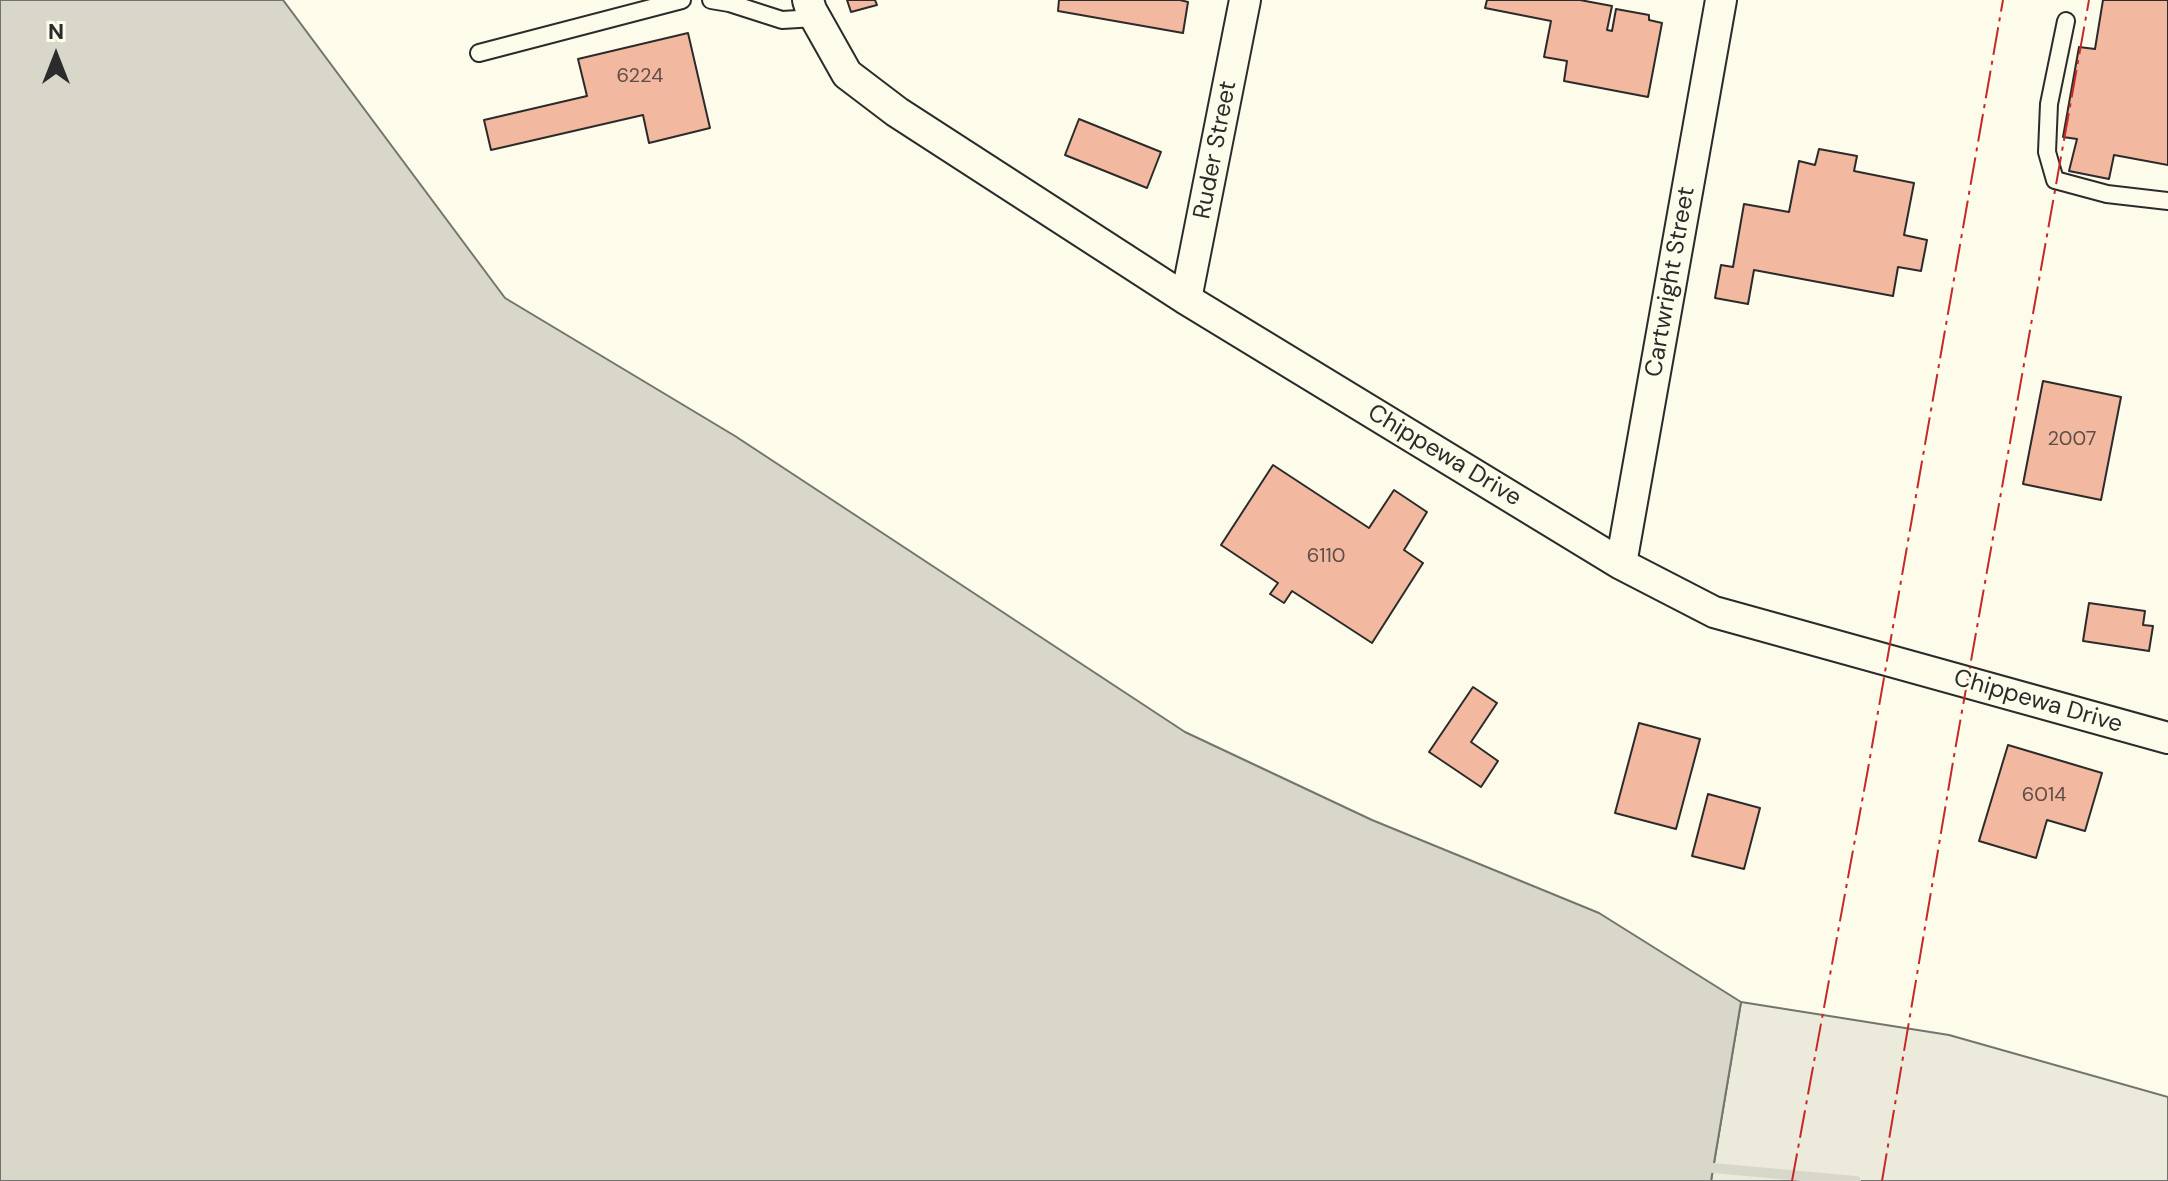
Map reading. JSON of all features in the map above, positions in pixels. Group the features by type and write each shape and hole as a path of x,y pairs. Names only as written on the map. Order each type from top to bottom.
{"street":[{"name":"Ruder Street","path":"1186,299 1245,0"},
{"name":"Cartwright Street","path":"1621,564 1721,0"},
{"name":"Chippewa Drive","path":"811,9 847,74 897,112 1186,299 1621,564 1714,612 2168,738"}],"lane":[{"path":"479,53 682,0"},
{"path":"711,0 782,20 811,9"},
{"path":"2066,21 2049,104 2047,152 2055,180 2107,194 2168,201"}],"shaded area":[{"path":"0,0 283,0 505,298 735,436 1185,732 1372,820 1599,913 1741,1002 1711,1181 0,1181"},
{"path":"1741,1002 1949,1035 2168,1097 2168,1181 1711,1181"}],"building":[{"path":"847,0 875,0 877,5 851,12"},
{"path":"1059,0 1188,2 1183,33 1058,11"},
{"path":"1487,0 1580,0 1612,6 1607,30 1612,31 1616,9 1649,15 1649,20 1662,23 1648,97 1564,81 1567,61 1544,57 1551,21 1485,8"},
{"path":"2103,0 2168,0 2168,165 2114,155 2109,179 2069,171 2077,139 2063,137 2079,47 2095,49"},
{"path":"688,33 710,128 649,143 643,115 491,150 484,120 587,96 578,59"},
{"path":"1079,119 1161,152 1147,188 1065,155"},
{"path":"1819,149 1857,156 1854,171 1914,183 1904,235 1927,240 1921,271 1898,267 1893,296 1754,270 1748,304 1715,298 1721,265 1733,267 1744,204 1789,212 1799,161 1815,165"},
{"path":"2043,381 2121,397 2101,500 2023,484"},
{"path":"1273,465 1369,528 1394,490 1427,512 1404,550 1423,563 1372,643 1292,591 1284,603 1270,594 1278,583 1221,545"},
{"path":"2089,603 2145,611 2143,625 2153,626 2149,651 2083,641"},
{"path":"1473,687 1497,703 1471,742 1498,761 1481,787 1429,752"},
{"path":"1639,723 1700,739 1676,829 1615,813"},
{"path":"2008,745 2102,773 2085,831 2047,820 2036,858 1979,841"},
{"path":"1708,794 1760,808 1744,869 1692,856"}],"waterway":[{"path":"1713,1168 1856,1181"}],"power":[{"path":"1792,1181 2003,0"},
{"path":"1882,1181 1954,756 2089,0"}]}
